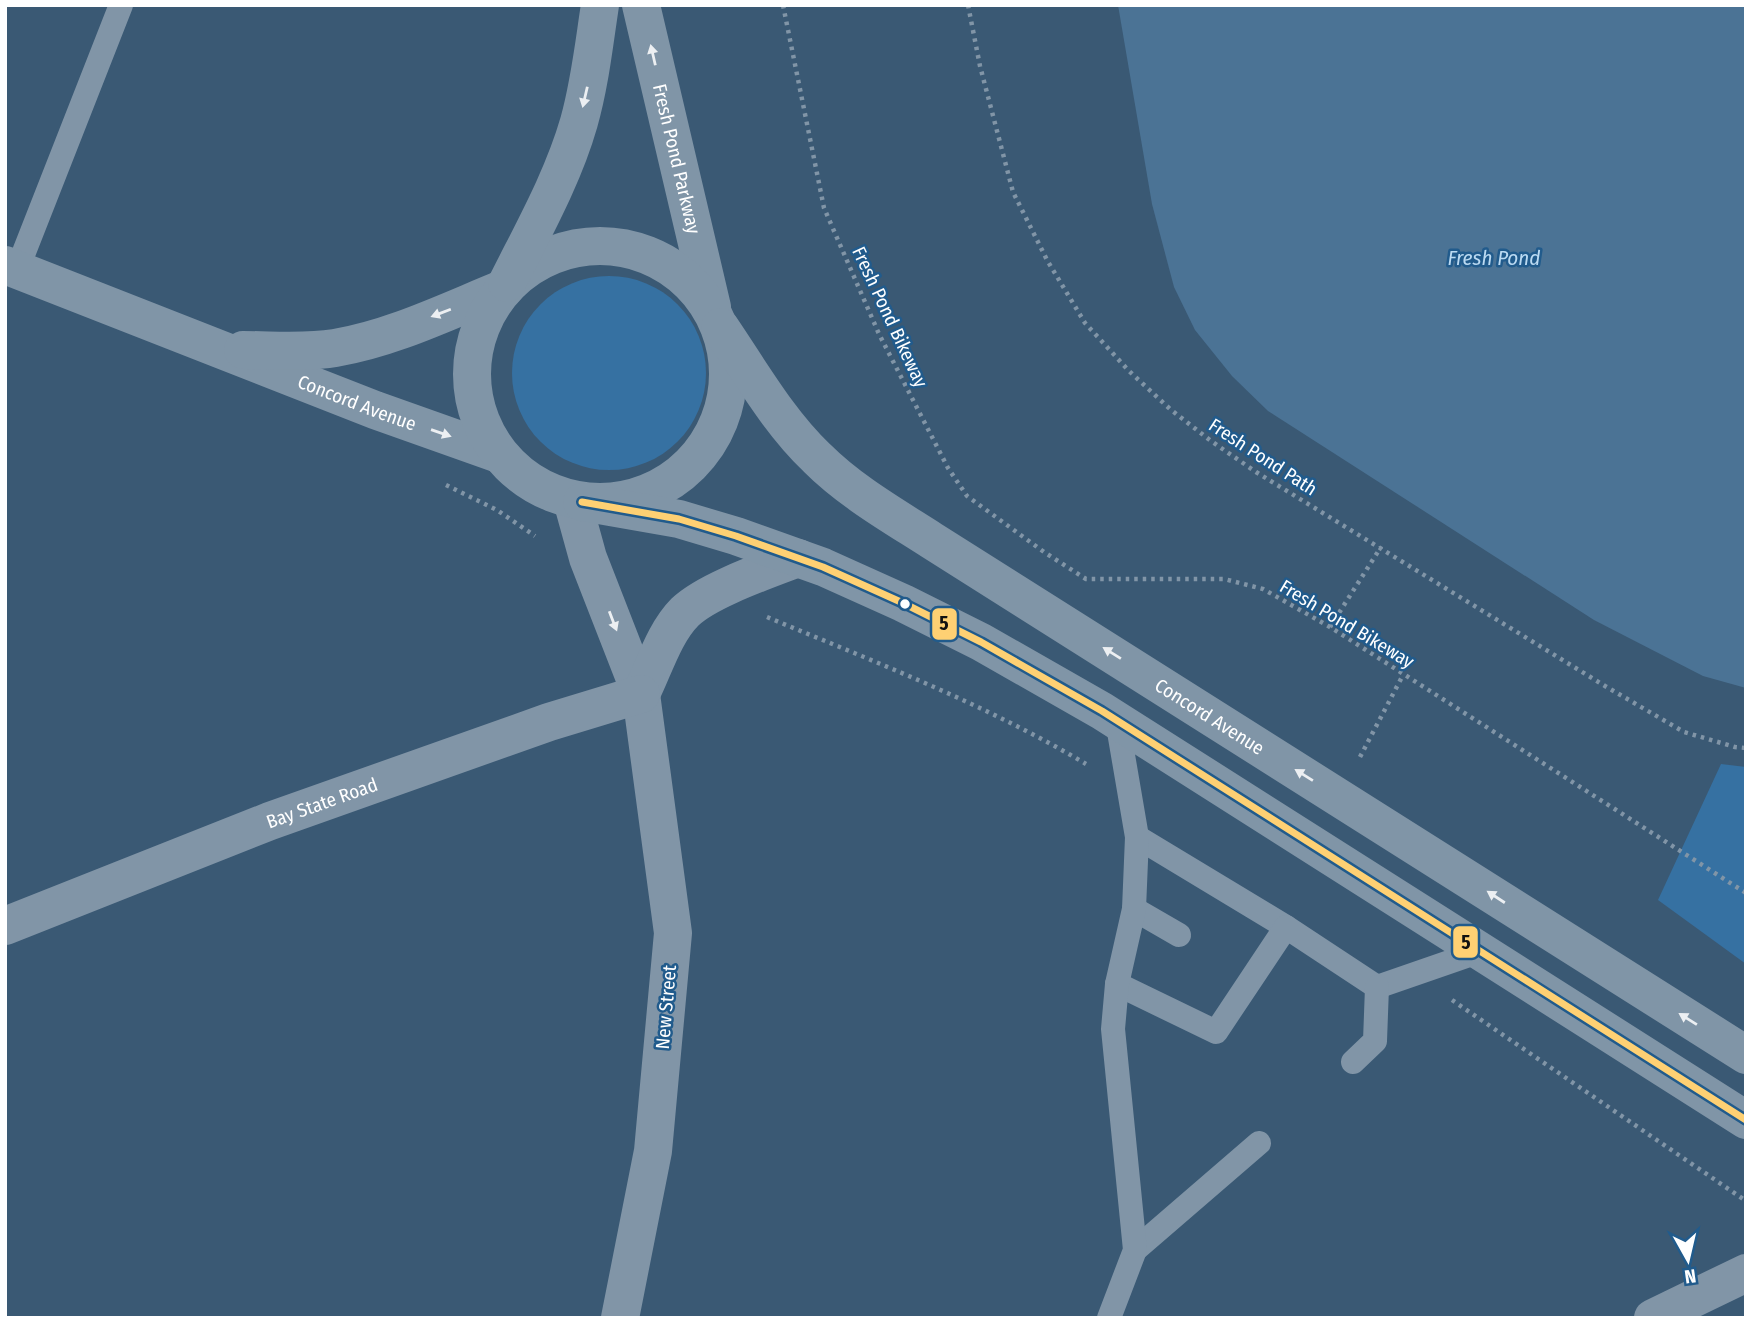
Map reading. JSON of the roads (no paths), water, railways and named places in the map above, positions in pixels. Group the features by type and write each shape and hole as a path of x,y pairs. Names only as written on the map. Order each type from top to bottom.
{"main road":[{"path":"600,5 588,85 572,144 550,197 505,288 491,306 481,326 474,348 471,370 478,414 487,436 499,454 527,480 544,490 577,501 700,524 798,558 903,603 981,642 1055,682 1117,720 1746,1120"},
{"name":"Fresh Pond Parkway","path":"577,501 615,502 648,493 677,477 701,454 718,426 727,393 728,360 716,320 641,5"},
{"name":"Concord Avenue","path":"217,349 305,351 335,348 388,334 505,288 527,268 555,254 584,247 615,247 645,254 672,267 695,287 794,433 818,460 845,482 931,540 1746,1055"},
{"name":"Concord Avenue","path":"11,268 375,410 499,454"}],"street":[{"name":"New Street","path":"577,501 588,558 641,694 673,933 653,1151 620,1318"},
{"path":"641,694 674,627 686,612 708,596 798,558"},
{"name":"Bay State Road","path":"5,926 270,821 549,722 641,694"},
{"path":"1653,1318 1746,1273"}],"lane":[{"path":"11,268 121,5"},
{"path":"1109,1318 1135,1250 1113,1029 1117,984 1134,909 1137,837 1117,720"},
{"path":"1137,837 1286,927 1377,987"},
{"path":"1134,909 1179,935"},
{"path":"1117,984 1216,1032 1244,971 1286,927"},
{"path":"1377,987 1481,951"},
{"path":"1353,1062 1375,1041 1377,987"},
{"path":"1135,1250 1259,1143"}],"water":[{"name":"Fresh Pond","path":"1118,5 1746,5 1746,688 1703,676 1594,620 1268,411 1232,376 1195,330 1174,287 1152,204"}]}
